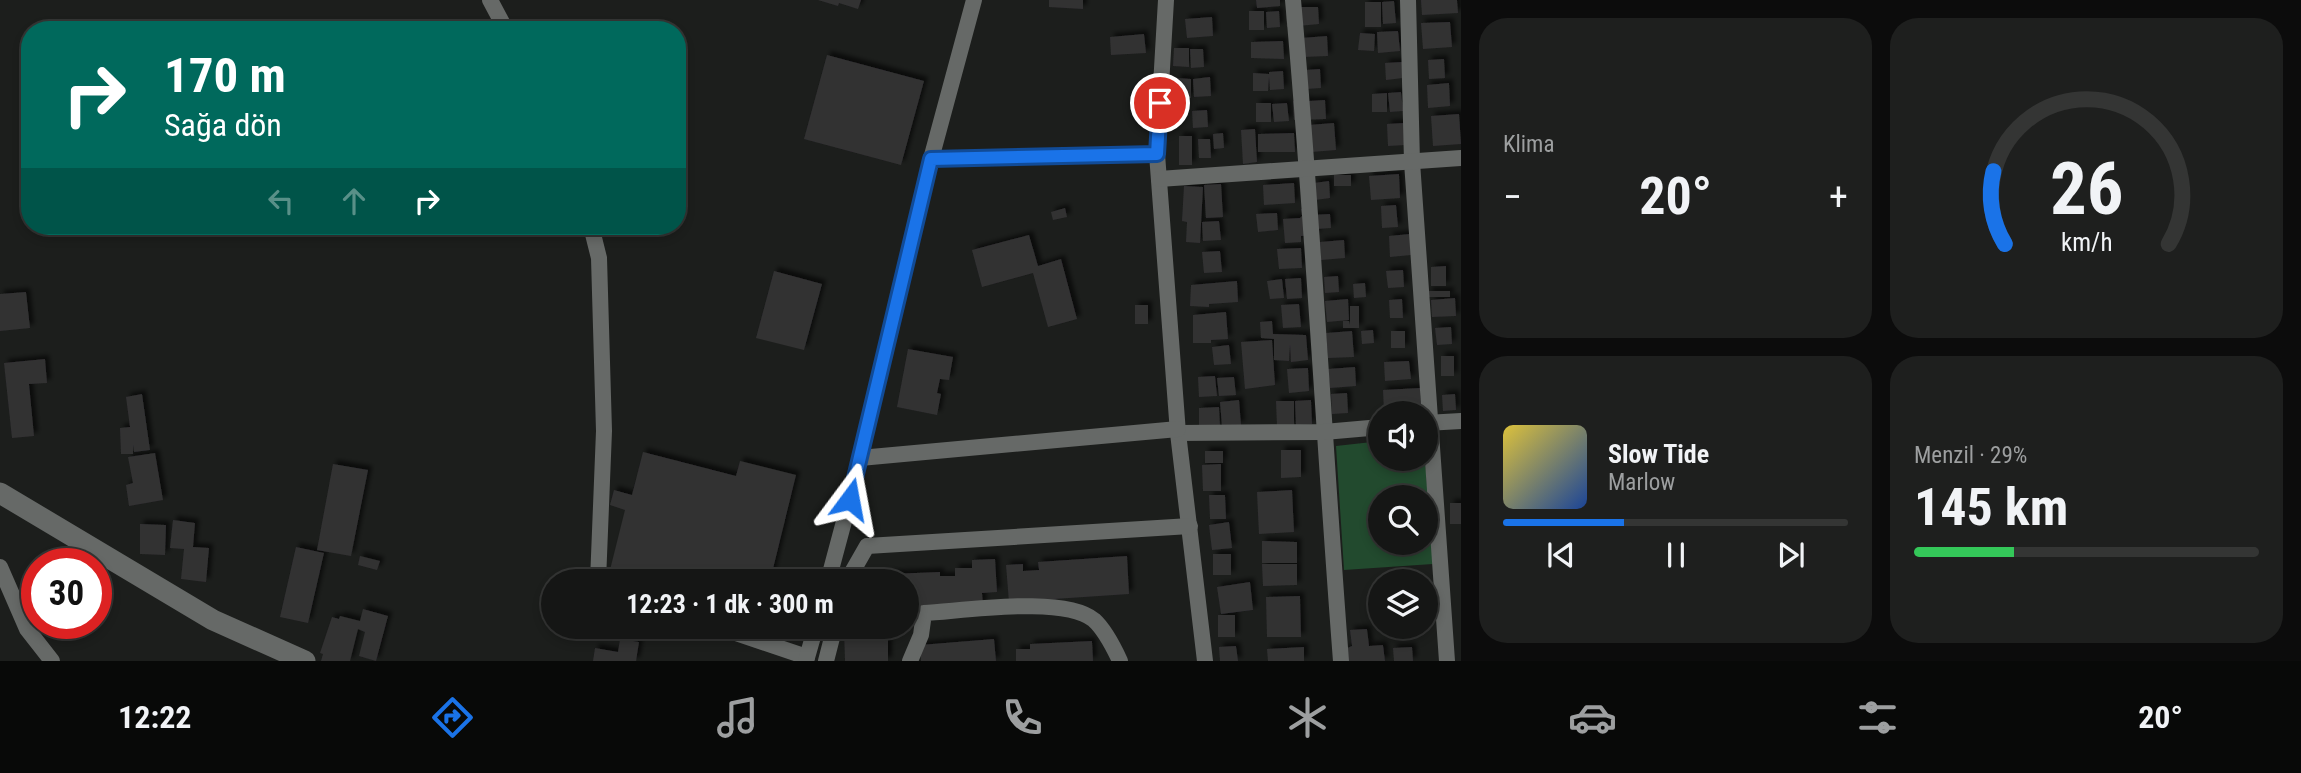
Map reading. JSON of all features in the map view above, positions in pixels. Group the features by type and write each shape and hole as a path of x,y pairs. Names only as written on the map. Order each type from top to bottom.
{"street":[{"path":"490,0 501,21"},
{"path":"831,569 931,159 974,0"},
{"path":"1166,0 1157,154 1178,431 1205,661"},
{"path":"1293,0 1308,170 1341,661"},
{"path":"1408,0 1412,162 1427,401"},
{"path":"931,159 1157,154"},
{"path":"1159,179 1461,158"},
{"path":"593,235 599,258 604,431 598,569"},
{"path":"1438,422 1461,421"},
{"path":"860,457 1178,431 1324,432 1368,428"},
{"path":"1432,471 1447,661"},
{"path":"0,493 213,620 305,661"},
{"path":"854,569 867,546 1190,526"},
{"path":"0,567 27,629 52,661"},
{"path":"910,661 921,635 924,613 1042,606 1068,607 1094,620 1120,661"},
{"path":"751,639 807,659 812,639"},
{"path":"826,661 832,639"}],"green space":[{"path":"1368,442 1368,471 1426,471 1427,485 1368,485 1368,555 1432,555 1433,564 1344,570 1336,446"}],"building":[{"path":"818,0 861,0 858,9"},
{"path":"1049,0 1083,0 1083,9 1049,7"},
{"path":"1256,0 1280,0 1280,6 1257,8"},
{"path":"1421,0 1457,0 1458,13 1422,15"},
{"path":"1394,1 1396,23 1383,24 1382,2"},
{"path":"1365,2 1381,2 1381,27 1365,27"},
{"path":"1318,7 1319,24 1287,27 1286,8"},
{"path":"1249,11 1264,11 1264,30 1249,30"},
{"path":"1279,11 1280,27 1267,28 1266,12"},
{"path":"1212,17 1213,36 1187,38 1185,19"},
{"path":"1450,22 1452,47 1423,49 1421,23"},
{"path":"1398,31 1400,51 1378,53 1377,32"},
{"path":"1360,33 1375,34 1374,51 1358,50"},
{"path":"1144,34 1146,53 1111,55 1110,37"},
{"path":"1327,36 1328,56 1303,57 1301,38"},
{"path":"1283,41 1284,59 1251,58 1251,42"},
{"path":"1174,48 1189,48 1189,67 1173,66"},
{"path":"1190,49 1203,49 1204,67 1191,68"},
{"path":"827,55 924,81 901,165 804,139"},
{"path":"1444,59 1445,78 1429,79 1428,60"},
{"path":"1402,62 1403,78 1386,80 1385,63"},
{"path":"1320,69 1321,88 1306,89 1305,70"},
{"path":"1283,71 1284,89 1270,90 1269,77 1268,91 1253,91 1253,73"},
{"path":"1210,77 1211,96 1194,97 1193,79"},
{"path":"1177,78 1191,79 1191,98 1177,98"},
{"path":"1449,83 1450,106 1428,108 1427,85"},
{"path":"1401,92 1403,111 1390,112 1388,93"},
{"path":"1387,93 1387,112 1372,112 1372,94"},
{"path":"1325,100 1326,119 1294,120 1293,101"},
{"path":"1256,103 1271,103 1271,122 1256,122"},
{"path":"1287,103 1289,121 1274,122 1272,104"},
{"path":"1207,110 1208,127 1193,128 1192,111"},
{"path":"1459,114 1461,144 1433,146 1431,116"},
{"path":"1334,123 1336,150 1311,152 1309,125"},
{"path":"1404,123 1405,145 1388,146 1387,124"},
{"path":"1255,129 1257,162 1243,164 1241,130"},
{"path":"1223,133 1224,148 1214,149 1213,134"},
{"path":"1294,133 1295,152 1258,152 1258,134"},
{"path":"1179,136 1192,136 1192,165 1179,165"},
{"path":"1198,139 1210,139 1211,158 1199,158"},
{"path":"1399,174 1400,198 1371,200 1369,176"},
{"path":"1334,175 1351,175 1351,186 1334,186"},
{"path":"1329,181 1330,198 1315,200 1314,183"},
{"path":"1294,183 1295,203 1264,205 1263,185"},
{"path":"1221,184 1223,217 1206,218 1204,185"},
{"path":"1184,186 1203,187 1200,243 1186,242 1187,222 1182,221"},
{"path":"1396,205 1398,227 1382,228 1381,206"},
{"path":"1065,208 1067,217 1053,220 1051,212"},
{"path":"1310,208 1311,215 1330,214 1331,228 1316,229 1317,235 1301,236 1301,242 1285,243 1283,219 1300,218 1301,209"},
{"path":"1277,213 1278,230 1258,232 1256,214"},
{"path":"1219,221 1221,240 1203,241 1202,222"},
{"path":"1410,234 1411,255 1390,257 1389,236"},
{"path":"1029,235 1038,266 1061,259 1077,319 1048,327 1033,273 982,287 972,250"},
{"path":"1344,240 1345,258 1321,260 1320,242"},
{"path":"1301,248 1302,268 1279,269 1277,249"},
{"path":"1220,251 1222,272 1204,273 1202,252"},
{"path":"1446,266 1446,286 1431,286 1431,267"},
{"path":"1403,270 1404,287 1388,288 1386,271"},
{"path":"774,271 822,284 804,350 756,338"},
{"path":"1338,276 1339,292 1325,293 1324,277"},
{"path":"1301,278 1302,298 1287,299 1285,279"},
{"path":"1282,279 1284,298 1270,299 1267,281"},
{"path":"1237,281 1238,302 1209,304 1209,307 1190,306 1191,285"},
{"path":"1365,283 1366,297 1354,298 1353,284"},
{"path":"1429,291 1450,291 1450,297 1428,297"},
{"path":"26,292 30,328 0,331 0,294"},
{"path":"1455,298 1456,316 1432,317 1431,300"},
{"path":"1348,299 1349,320 1327,322 1325,301"},
{"path":"1402,299 1403,318 1390,318 1389,300"},
{"path":"1299,304 1301,327 1283,328 1281,305"},
{"path":"1135,305 1148,305 1148,324 1135,324"},
{"path":"1350,306 1359,306 1359,328 1343,328 1343,321 1349,321 1350,325"},
{"path":"1226,312 1228,339 1193,343 1193,315"},
{"path":"1272,321 1273,334 1306,335 1308,360 1291,362 1290,345 1289,361 1274,360 1274,339 1261,338 1260,322"},
{"path":"1451,327 1452,344 1437,345 1435,328"},
{"path":"1373,330 1374,343 1362,344 1361,331"},
{"path":"1352,331 1354,357 1328,358 1326,333"},
{"path":"1391,331 1405,331 1405,348 1391,348"},
{"path":"1272,340 1275,385 1245,389 1241,342"},
{"path":"1229,345 1231,364 1214,365 1212,347"},
{"path":"908,349 953,357 949,380 940,379 937,393 941,394 937,415 897,407"},
{"path":"1441,356 1454,356 1454,376 1441,376"},
{"path":"45,359 47,383 29,384 34,436 12,438 4,363"},
{"path":"1409,361 1411,379 1385,381 1384,362"},
{"path":"1355,367 1356,386 1330,388 1328,369"},
{"path":"1308,368 1309,391 1289,393 1287,369"},
{"path":"1215,376 1217,396 1199,397 1198,377"},
{"path":"1234,377 1236,395 1219,396 1217,378"},
{"path":"1420,388 1421,401 1384,401 1383,390"},
{"path":"1347,393 1348,413 1332,414 1331,394"},
{"path":"142,394 150,450 134,452 133,445 133,454 121,454 120,428 130,427 126,397"},
{"path":"1455,394 1456,410 1443,411 1442,395"},
{"path":"1239,400 1241,425 1222,426 1220,402"},
{"path":"1311,400 1312,424 1296,425 1295,401"},
{"path":"1276,401 1294,401 1294,426 1277,426"},
{"path":"1219,407 1220,427 1199,428 1199,408"},
{"path":"1281,450 1301,450 1301,477 1281,478"},
{"path":"1205,451 1223,451 1223,463 1205,463"},
{"path":"643,452 736,476 740,461 796,475 773,569 610,569 625,510 610,505 614,490 632,495"},
{"path":"155,453 163,500 129,506 126,485 133,483 128,457"},
{"path":"333,464 368,470 351,556 317,550"},
{"path":"1221,464 1221,491 1203,491 1202,465"},
{"path":"1292,490 1294,532 1259,534 1257,492"},
{"path":"1209,495 1225,495 1226,519 1210,519"},
{"path":"1450,503 1461,503 1461,524 1450,524"},
{"path":"173,520 195,523 193,547 209,548 206,582 181,579 184,549 170,548"},
{"path":"1229,522 1232,548 1212,550 1209,525"},
{"path":"140,524 166,525 165,555 140,554"},
{"path":"1262,541 1297,542 1297,563 1262,563"},
{"path":"296,547 324,553 308,623 280,617"},
{"path":"1213,554 1231,554 1231,575 1213,575"},
{"path":"360,556 380,561 377,570 358,565"},
{"path":"1127,556 1129,594 1009,602 1006,565 1023,564 1023,571 1039,570 1038,562"},
{"path":"995,559 997,592 982,593 983,605 919,608 919,573 940,572 940,576 955,576 955,568 972,568 972,560"},
{"path":"1262,564 1297,564 1297,585 1263,586"},
{"path":"1250,582 1253,610 1221,614 1217,587"},
{"path":"1300,596 1301,637 1267,637 1266,597"},
{"path":"363,609 388,616 376,661 359,656 365,632 358,629 350,661 321,661 323,654 320,653 332,617 339,619 340,616 360,621"},
{"path":"1218,615 1235,615 1235,637 1218,637"},
{"path":"1367,629 1369,646 1383,645 1385,661 1346,661 1345,649 1352,646 1350,630"},
{"path":"620,639 639,642 636,661 593,661 595,648 618,652"},
{"path":"844,639 888,639 888,661 845,661"},
{"path":"994,639 996,661 921,661 920,645"},
{"path":"1092,641 1093,661 1016,661 1016,649 1030,649 1030,644"},
{"path":"1236,646 1238,661 1220,661 1219,647"},
{"path":"1304,647 1304,661 1268,661 1267,649"},
{"path":"1412,647 1413,661 1394,661 1393,648"}],"route":[{"path":"850,499 931,159 1157,154 1160,103"}]}
